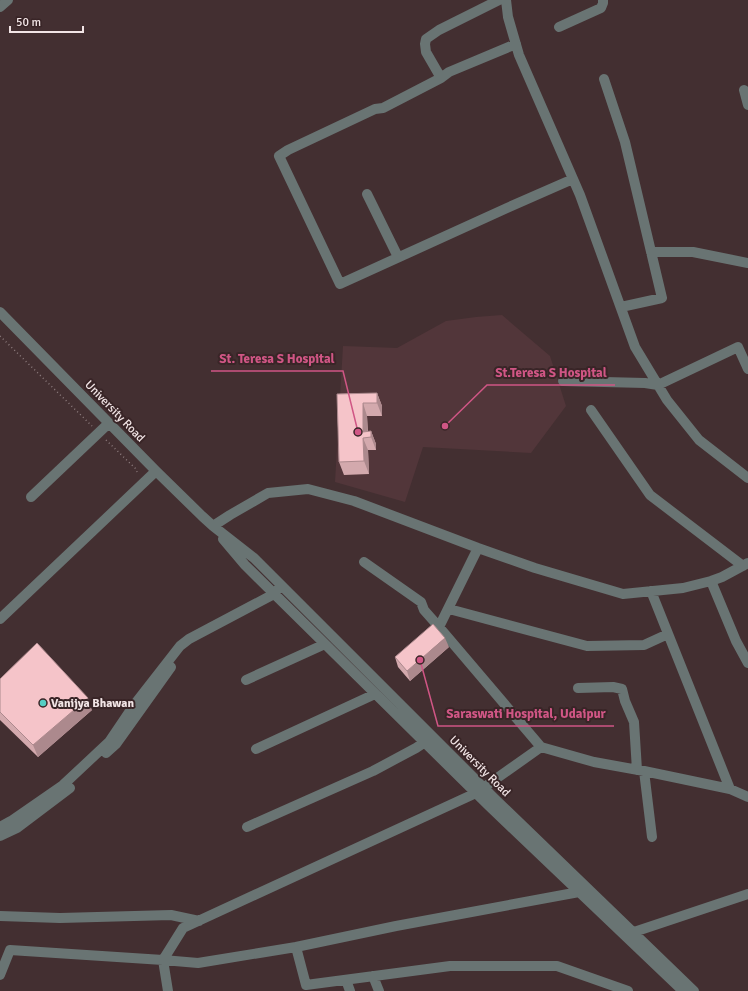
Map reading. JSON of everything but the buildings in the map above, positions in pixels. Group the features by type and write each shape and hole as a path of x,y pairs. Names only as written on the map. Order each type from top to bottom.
{"street":[{"path":"0,7 8,0"},
{"path":"441,78 426,52 426,39 439,30 499,0"},
{"path":"506,0 508,17 519,56 573,180 621,307 634,347 667,400 699,440 748,478"},
{"path":"559,27 601,8 603,0"},
{"path":"516,44 449,72 441,78 383,108 368,112 288,150 279,156 340,284 573,180"},
{"path":"604,78 625,142 662,298 621,307"},
{"path":"744,90 748,105"},
{"path":"367,194 398,257"},
{"path":"650,252 693,252 748,263"},
{"name":"University Road","path":"0,312 156,471 213,526 254,558 580,892 682,991"},
{"path":"564,381 645,383 658,385 748,342"},
{"path":"738,347 748,369"},
{"path":"213,526 230,514 268,493 308,489 354,501 535,568 623,594 683,588 711,581 745,564 650,495 590,410"},
{"path":"30,497 109,423"},
{"path":"0,619 156,471"},
{"name":"University Road","path":"213,526 245,565 375,694 425,742 480,790 634,932 694,991"},
{"path":"439,627 478,548"},
{"path":"364,562 421,602 424,610 540,747 594,762 641,770 730,789 748,798"},
{"path":"711,581 736,641 748,664"},
{"path":"0,827 63,785 109,742 134,705 180,646 189,639 274,594 282,586"},
{"path":"651,592 730,789"},
{"path":"449,609 587,646 644,645 668,634"},
{"path":"0,836 16,828 65,792 116,744 182,652 189,639"},
{"path":"246,680 325,644"},
{"path":"578,688 613,687 622,689 625,701 634,722 652,837"},
{"path":"256,749 375,694"},
{"path":"247,827 373,771 425,742"},
{"path":"168,991 163,960 183,928 480,790 540,747"},
{"path":"0,975 5,950 198,963 296,947 396,926 580,892"},
{"path":"634,932 748,894"},
{"path":"0,916 60,918 171,915 199,921"},
{"path":"296,947 306,985 450,966 557,966 628,991"},
{"path":"373,976 379,991"},
{"path":"346,980 350,991"}],"path":[{"path":"0,336 136,469 138,476"}],"shaded area":[{"path":"502,315 550,356 566,406 531,453 423,447 405,502 335,482 343,346 397,348 446,321"}],"place":[{"name":"St.Teresa S Hospital","path":"445,426"},
{"name":"St. Teresa S Hospital","path":"358,432"},
{"name":"Saraswati Hospital, Udaipur","path":"420,660"},
{"name":"Vanijya Bhawan","path":"43,703"}]}
